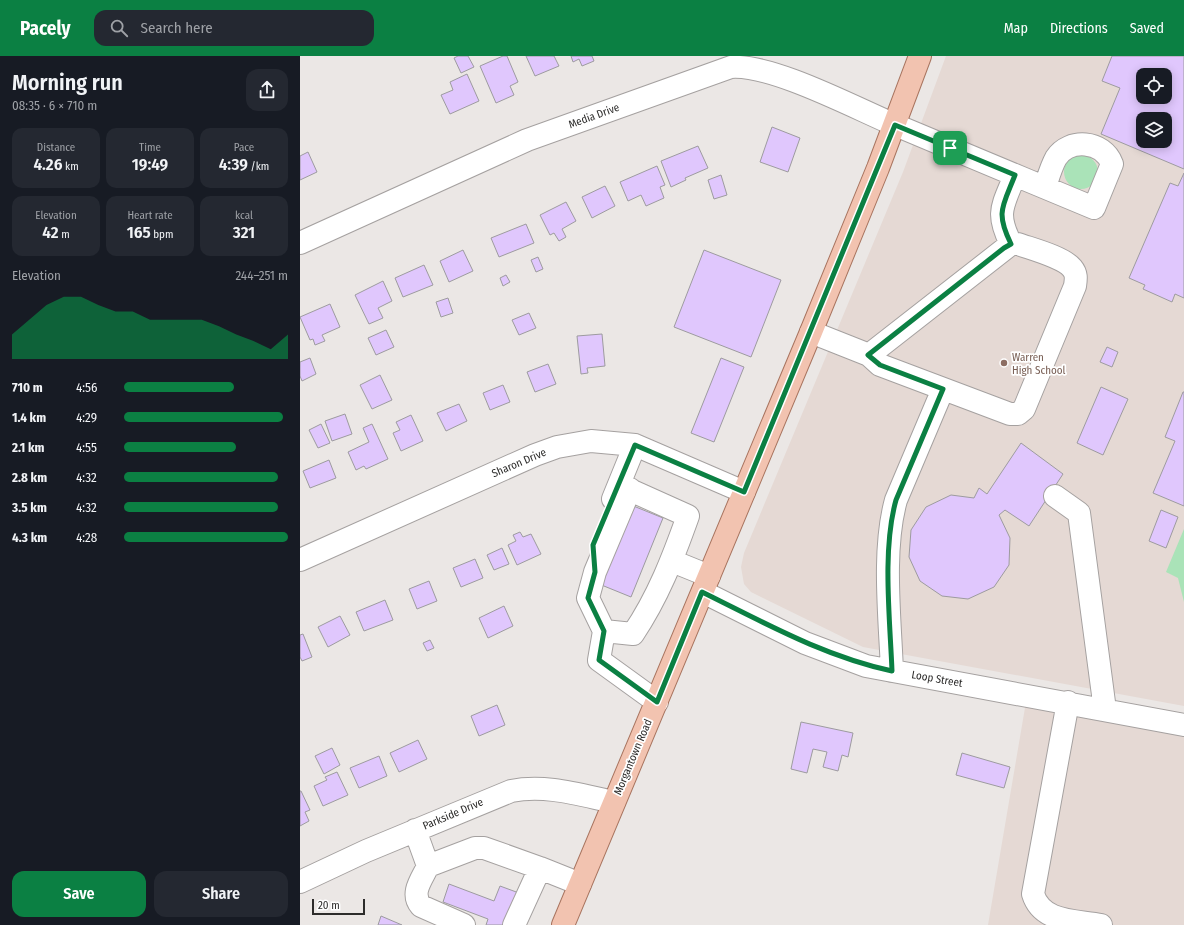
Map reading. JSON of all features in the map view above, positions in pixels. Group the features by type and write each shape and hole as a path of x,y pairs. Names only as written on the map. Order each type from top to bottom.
{"main road":[{"name":"Morgantown Road","path":"563,925 811,332 895,125 920,56"}],"street":[{"name":"Media Drive","path":"300,243 527,140 731,67 747,68 781,76 1044,187"},
{"path":"1011,244 1003,227 1001,211 1015,175"},
{"path":"811,332 868,355 880,365 1010,414 1018,414 1024,410 1075,286 1077,277 1072,268 1064,262 1018,244 1011,244 868,355"},
{"path":"892,671 888,550 891,519 896,500 943,389"},
{"name":"Sharon Drive","path":"300,560 557,447 591,441 635,445 744,492"},
{"path":"635,445 625,487 595,572 588,598 604,631 599,660 657,702"},
{"path":"604,631 633,634 650,610 672,561 688,516 625,487"},
{"path":"1056,496 1079,513 1105,710"},
{"name":"Loop Street","path":"672,561 706,584 817,648 860,664 1184,725"},
{"path":"1068,702 1033,894 1036,904 1042,911 1051,916 1101,925"},
{"name":"Parkside Drive","path":"300,882 415,830 499,796 524,789 548,788 614,802"},
{"path":"415,830 428,866"},
{"path":"464,925 421,906 416,900 415,893 428,866 475,848 484,848 580,884"},
{"path":"514,925 540,868"}],"shaded area":[{"name":"Warren High School","path":"946,56 1184,56 1184,706 863,647 751,592 744,584 741,567 744,553 903,172"},
{"path":"1027,696 1184,725 1184,925 988,925"}],"green space":[{"path":"1078,155 1084,155 1088,156 1095,162 1098,172 1097,179 1091,186 1084,189 1078,189 1074,188 1067,182 1064,175 1064,169 1065,165 1071,158"},
{"path":"1184,529 1184,602 1178,578 1166,572"}],"building":[{"path":"458,56 468,56 474,67 461,73 454,58"},
{"path":"503,56 507,56 518,82 510,86 514,95 496,103 480,66"},
{"path":"526,56 554,56 559,66 535,76"},
{"path":"571,56 592,56 594,61 582,66 579,59 573,62"},
{"path":"1112,56 1184,56 1184,169 1101,134 1120,88 1102,81"},
{"path":"467,74 479,101 450,114 441,95 453,90 450,82"},
{"path":"772,127 800,138 788,172 760,162"},
{"path":"698,146 708,168 685,178 686,180 671,187 661,161"},
{"path":"308,152 317,172 300,180 300,156"},
{"path":"657,166 665,185 660,187 664,198 646,206 641,195 628,201 620,182"},
{"path":"1184,173 1184,298 1175,294 1172,302 1143,289 1145,285 1129,278 1170,183 1178,186"},
{"path":"721,175 727,195 714,199 708,180"},
{"path":"605,186 615,206 592,218 582,197"},
{"path":"566,202 576,221 562,229 566,237 559,241 554,233 550,235 540,215"},
{"path":"526,224 534,243 499,257 491,238"},
{"path":"463,250 473,271 449,282 440,261"},
{"path":"704,250 781,280 751,357 674,327"},
{"path":"538,257 543,269 536,272 531,260"},
{"path":"424,265 433,285 403,297 395,278"},
{"path":"506,275 510,282 503,286 500,278"},
{"path":"383,281 392,301 378,308 383,318 369,324 355,295"},
{"path":"448,298 453,313 441,317 436,302"},
{"path":"330,304 340,327 322,335 325,341 315,345 313,339 310,340 300,317"},
{"path":"529,313 536,328 519,335 512,320"},
{"path":"386,330 394,347 376,355 368,338"},
{"path":"602,334 605,366 587,368 588,373 581,374 577,336"},
{"path":"1107,347 1118,352 1112,367 1100,362"},
{"path":"310,358 316,374 302,381 300,376 300,362"},
{"path":"721,358 744,367 714,442 691,433"},
{"path":"548,364 556,384 535,392 527,372"},
{"path":"380,375 392,400 372,409 360,385"},
{"path":"503,385 510,402 490,410 483,393"},
{"path":"1101,387 1128,399 1103,455 1077,443"},
{"path":"1183,392 1184,506 1153,493 1175,441 1165,437"},
{"path":"459,404 467,421 446,431 437,413"},
{"path":"345,414 352,434 332,441 325,421"},
{"path":"411,415 423,441 401,451 393,433 400,430 396,422"},
{"path":"321,424 330,443 318,448 309,430"},
{"path":"372,424 388,459 366,469 364,466 356,470 348,452 369,442 363,428"},
{"path":"1021,443 1063,474 1029,526 1005,510 999,515 1010,538 1009,565 994,587 968,599 942,596 920,581 909,557 911,530 926,507 951,495 974,498 979,488 987,494"},
{"path":"329,460 336,478 310,488 303,471"},
{"path":"631,505 663,518 631,597 599,584"},
{"path":"1161,510 1178,517 1166,548 1149,541"},
{"path":"520,532 523,537 531,534 541,554 517,565 508,545 516,541 513,535"},
{"path":"502,548 509,564 494,570 487,555"},
{"path":"475,559 483,578 461,587 453,568"},
{"path":"429,581 437,601 417,609 409,589"},
{"path":"385,600 393,620 364,631 356,612"},
{"path":"504,606 513,626 488,638 479,618"},
{"path":"340,616 350,635 328,647 318,627"},
{"path":"303,634 312,657 302,661 300,657 300,635"},
{"path":"430,640 434,648 427,651 423,643"},
{"path":"497,705 505,725 479,736 471,716"},
{"path":"801,722 853,733 848,757 842,755 838,771 823,767 827,752 813,749 807,773 791,769"},
{"path":"418,740 427,759 399,772 390,753"},
{"path":"332,748 340,765 324,774 315,756"},
{"path":"962,753 1010,767 1004,788 956,775"},
{"path":"379,756 387,776 359,788 350,768"},
{"path":"337,772 348,795 323,806 314,786 327,780 325,777"},
{"path":"300,791 310,810 305,812 309,821 300,826"},
{"path":"449,884 494,901 500,886 519,893 507,925 486,925 488,919 443,902"},
{"path":"381,916 402,925 378,925"}],"place":[{"name":"Warren High School","path":"1004,363"}],"route":[{"path":"895,125 950,148 1015,175 1001,211 1003,227 1011,244 961,281 868,355 880,365 943,389 896,500 891,519 888,550 892,671 866,666 835,656 805,643 702,592 657,702 599,660 604,631 588,598 595,572 593,545 635,445 744,492 895,125"}]}
